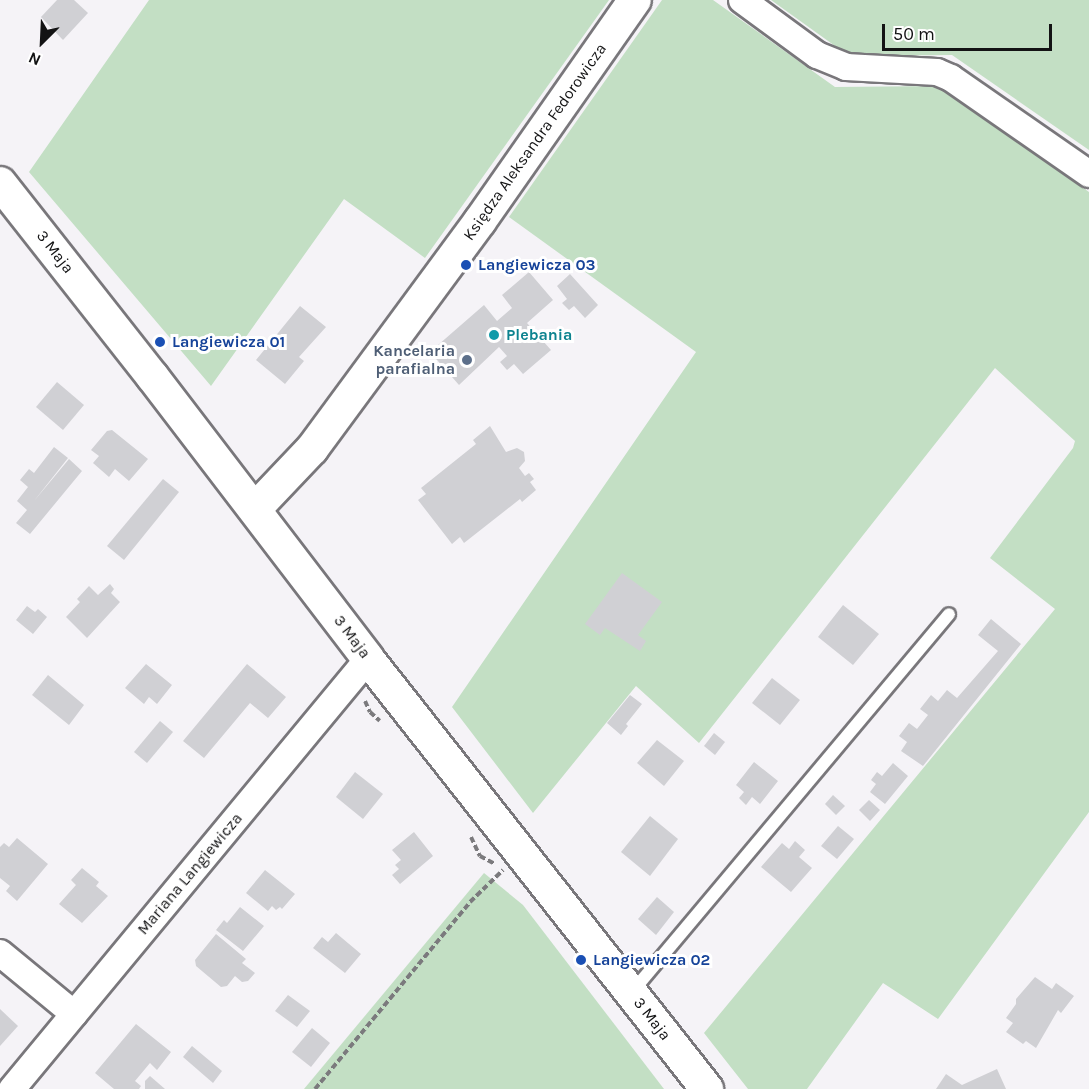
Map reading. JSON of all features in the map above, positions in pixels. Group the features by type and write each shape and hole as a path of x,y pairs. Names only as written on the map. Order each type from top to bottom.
{"street":[{"name":"Księdza Aleksandra Fedorowicza","path":"255,509 312,448 480,221 635,0"},
{"path":"742,0 817,56 846,67 937,72 951,78 1089,174"},
{"name":"3 Maja","path":"0,183 255,509 368,660 707,1089"},
{"name":"Mariana Langiewicza","path":"12,1089 368,660"},
{"path":"0,953 74,1014"}],"lane":[{"path":"631,993 949,614"}],"path":[{"path":"315,1089 470,902 504,870"}],"green space":[{"path":"149,0 609,0 425,258 344,199 211,386 29,172"},
{"path":"662,0 713,0 835,87 939,86 1089,192 1089,812 938,1019 883,983 807,1089 748,1089 704,1033 1055,609 990,558 1073,448 1075,441 995,368 699,743 636,686 533,813 452,707 696,352 509,217"},
{"path":"771,0 1089,0 1089,150 952,55 849,56"},
{"path":"484,873 523,905 664,1089 304,1089"}],"building":[{"path":"57,0 74,0 88,13 63,40 41,17"},
{"name":"Plebania","path":"529,272 553,300 527,323 551,350 523,374 514,364 507,370 500,362 507,356 499,347 459,385 430,352 484,305 497,321 512,308 502,295"},
{"path":"570,274 598,305 585,318 574,306 569,310 562,303 567,299 557,286"},
{"path":"300,306 326,327 299,357 304,361 285,384 256,360"},
{"path":"57,382 84,405 63,430 36,407"},
{"path":"490,426 506,452 517,448 524,452 525,461 519,468 525,476 529,473 534,479 530,482 536,490 522,502 520,499 464,543 460,537 452,544 418,500 426,494 421,488 476,444 473,440"},
{"path":"112,430 148,459 129,481 115,469 109,477 93,463 99,456 91,450 107,431"},
{"path":"54,447 68,458 34,501 69,459 82,471 30,534 16,523 27,510 17,501 28,487 20,480 29,469 34,473"},
{"path":"163,479 179,492 124,560 107,546"},
{"path":"622,573 662,602 638,635 646,641 640,651 605,628 600,635 585,624"},
{"path":"110,584 114,589 111,593 120,602 87,638 66,617 80,602 77,599 89,586 98,595"},
{"path":"843,605 879,634 853,665 818,637"},
{"path":"27,606 35,612 38,609 47,617 33,634 16,620"},
{"path":"991,619 1021,644 923,766 901,751 907,742 899,736 909,723 917,729 928,715 920,709 931,695 938,701 947,690 957,698 998,651 978,635"},
{"path":"146,664 172,685 157,704 149,697 144,704 125,688"},
{"path":"247,664 286,697 268,718 250,703 204,758 183,741"},
{"path":"48,675 84,705 69,725 32,695"},
{"path":"772,678 800,700 780,725 752,703"},
{"path":"630,695 642,704 626,724 628,726 621,735 607,723"},
{"path":"160,721 173,732 147,763 134,752"},
{"path":"714,733 725,742 715,755 704,746"},
{"path":"657,740 684,761 664,786 637,763"},
{"path":"754,762 778,781 760,804 752,797 746,805 739,798 744,792 736,785"},
{"path":"893,763 908,776 885,804 870,792 876,784 871,780 877,772 882,776"},
{"path":"355,772 383,794 363,819 336,797"},
{"path":"833,795 845,806 836,815 825,804"},
{"path":"869,800 880,810 870,821 859,810"},
{"path":"650,816 678,839 650,876 621,852"},
{"path":"838,826 854,839 837,859 821,846"},
{"path":"414,832 433,856 400,884 392,875 399,869 395,865 401,860 392,850"},
{"path":"17,838 48,864 17,901 6,891 10,886 0,878 0,847 4,843 9,847"},
{"path":"795,841 805,850 799,857 812,868 791,892 761,867 782,843 789,849"},
{"path":"82,868 99,882 96,886 108,896 82,923 59,904 76,885 71,880"},
{"path":"265,870 295,894 282,909 280,907 276,910 272,906 268,911 246,893"},
{"path":"657,897 674,912 656,935 638,919"},
{"path":"240,907 264,926 243,951 216,930 224,920 227,923"},
{"path":"336,933 361,954 345,973 313,948 322,937 328,942"},
{"path":"216,934 246,959 242,963 255,973 248,981 242,982 235,976 227,986 221,987 196,966 195,960"},
{"path":"1035,977 1052,989 1056,983 1074,996 1061,1013 1058,1010 1036,1048 1026,1041 1023,1044 1006,1032 1013,1023 1006,1018 1016,1004 1016,999"},
{"path":"288,995 310,1011 297,1027 275,1011"},
{"path":"0,1009 18,1026 0,1046"},
{"path":"136,1024 171,1052 157,1070 150,1063 135,1081 141,1086 139,1089 114,1089 95,1073"},
{"path":"312,1028 330,1043 311,1067 292,1052"},
{"path":"192,1046 222,1071 213,1083 183,1057"},
{"path":"997,1069 1006,1089 936,1089 946,1074 962,1085"},
{"path":"150,1076 165,1089 145,1089 145,1081"}],"place":[{"name":"Langiewicza 03","path":"466,265"},
{"name":"Plebania","path":"494,335"},
{"name":"Langiewicza 01","path":"160,342"},
{"name":"Kancelaria parafialna","path":"467,360"},
{"name":"Langiewicza 02","path":"581,960"}]}
